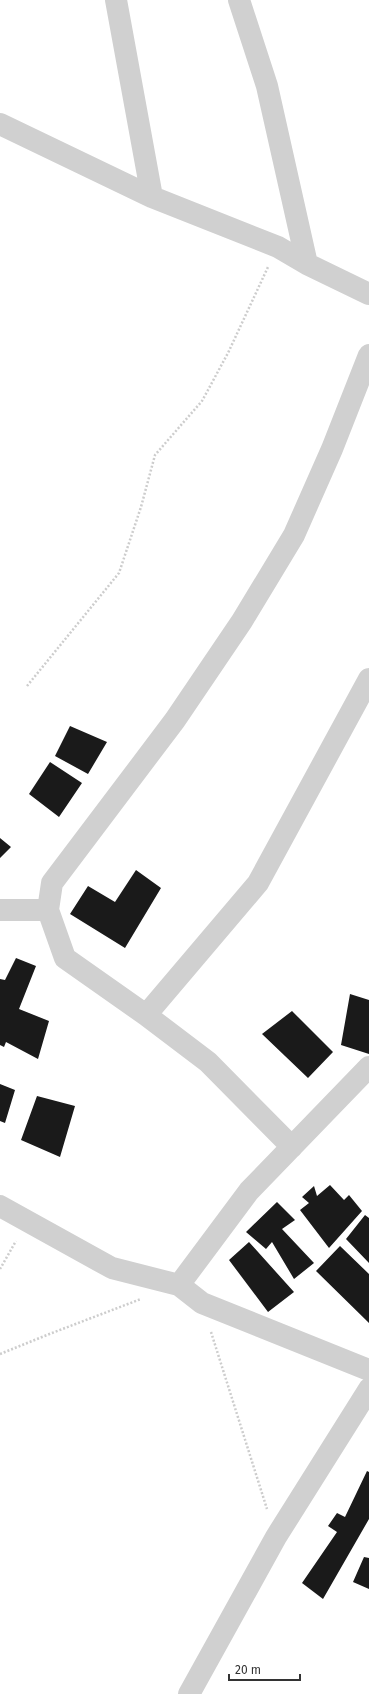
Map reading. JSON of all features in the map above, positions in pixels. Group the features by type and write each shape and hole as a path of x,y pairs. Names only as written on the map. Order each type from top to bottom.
{"street":[{"path":"116,0 152,197"},
{"path":"239,0 267,86 307,264"},
{"path":"0,124 152,197 278,247 307,264 369,294"},
{"path":"292,1147 208,1062 146,1015 65,958 48,910 52,883 175,720 242,621 294,535 332,449 369,355"},
{"path":"146,1015 258,883 369,679"},
{"path":"0,910 48,910"},
{"path":"179,1285 249,1191 369,1067"},
{"path":"0,1206 112,1268 179,1285 202,1303 369,1370"},
{"path":"188,1694 276,1537 369,1389"}],"path":[{"path":"26,686 119,573 141,507 155,455 202,401 228,354 278,247"},
{"path":"0,1269 27,1222"},
{"path":"0,1354 142,1299"},
{"path":"202,1303 276,1537"}],"building":[{"path":"70,726 107,742 88,774 55,756"},
{"path":"50,762 82,783 59,817 29,794"},
{"path":"0,838 11,847 0,858"},
{"path":"136,870 161,888 125,948 70,914 88,886 115,902"},
{"path":"16,958 36,966 19,1009 49,1021 38,1059 6,1042 4,1047 0,1045 0,979 5,980"},
{"path":"350,994 369,1000 369,1054 341,1045"},
{"path":"292,1011 333,1052 308,1078 262,1034"},
{"path":"0,1084 15,1090 5,1123 0,1121"},
{"path":"37,1096 75,1106 60,1157 21,1140"},
{"path":"330,1185 344,1200 349,1195 362,1211 329,1248 300,1210 309,1203 302,1197 314,1186 317,1196"},
{"path":"277,1202 295,1220 282,1229 314,1263 294,1279 272,1242 266,1249 246,1232"},
{"path":"365,1215 369,1218 369,1263 346,1239"},
{"path":"249,1242 294,1292 268,1312 229,1260"},
{"path":"340,1246 369,1274 369,1323 316,1271"},
{"path":"367,1471 369,1472 369,1519 323,1599 302,1583 337,1532 328,1526 337,1513 345,1517"},
{"path":"364,1557 369,1558 369,1589 353,1582"}]}
